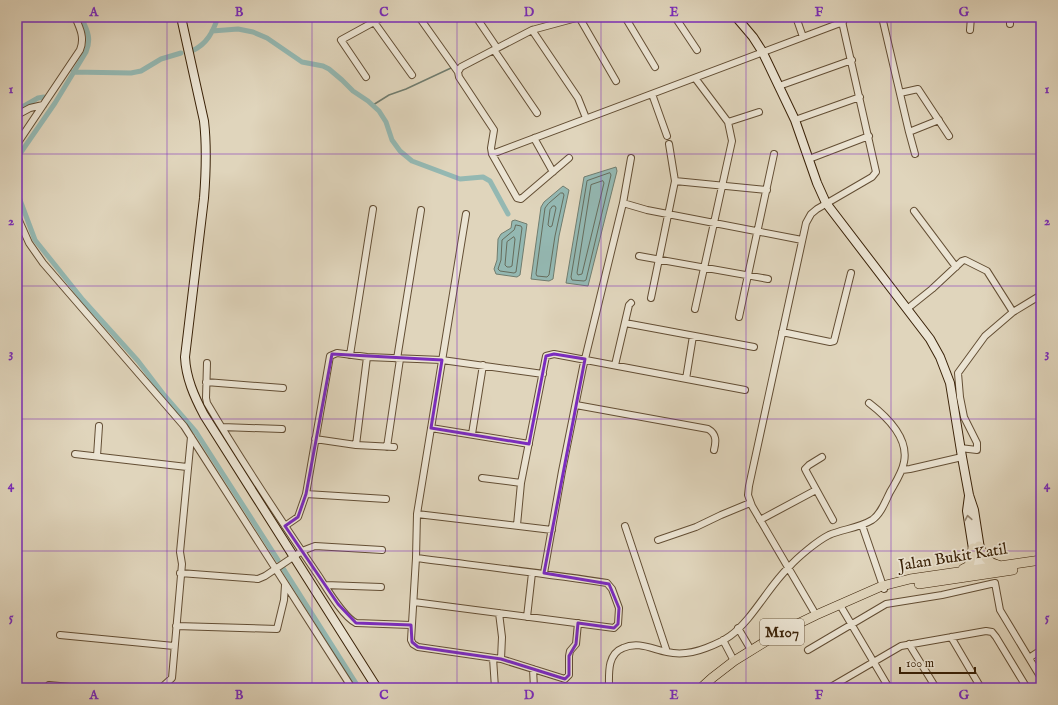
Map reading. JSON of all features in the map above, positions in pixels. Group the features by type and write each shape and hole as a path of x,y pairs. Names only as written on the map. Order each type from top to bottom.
{"main road":[{"path":"181,17 204,121 207,156 204,198 186,346 186,368 192,391 204,415 377,688"},
{"path":"736,17 753,37 762,51 779,86 795,120 808,159 826,203 930,339 944,366 950,383 960,448 969,495 974,510 976,547 980,569"},
{"path":"976,547 986,559 994,564 1001,565"},
{"path":"950,572 969,566 976,547"},
{"name":"Jalan Bukit Katil","path":"701,688 734,661 781,632 872,591 910,579 1041,560"},
{"name":"Jalan Bukit Katil","path":"883,588 968,577 1041,565"},
{"path":"968,577 980,569 994,573"}],"street":[{"path":"17,144 82,45 82,34 75,17"},
{"path":"366,77 341,40 383,17"},
{"path":"419,17 458,72 459,77 494,130 491,148 492,154 517,198 519,199 569,158"},
{"path":"476,17 537,113"},
{"path":"458,72 461,67 532,30 579,17 616,81"},
{"path":"625,17 655,66"},
{"path":"675,17 697,50"},
{"path":"796,17 803,37"},
{"path":"882,17 909,132 916,154"},
{"path":"970,30 971,17"},
{"path":"492,154 762,51 803,37 842,19 869,136 876,174 826,203 809,217 802,240 748,495 750,503 816,615"},
{"path":"374,22 412,75"},
{"path":"532,30 578,98 586,118"},
{"path":"779,86 852,60"},
{"path":"694,78 728,122 732,141 695,309"},
{"path":"900,93 918,89 949,136"},
{"path":"652,94 667,136"},
{"path":"795,120 860,97"},
{"path":"17,115 30,108 43,105"},
{"path":"728,122 759,112"},
{"path":"909,132 939,120"},
{"path":"808,159 869,136"},
{"path":"534,138 553,172"},
{"path":"651,298 675,181 669,144"},
{"path":"739,317 774,154"},
{"path":"544,573 562,471 585,359 623,203 631,158"},
{"path":"675,181 767,190"},
{"path":"623,203 647,210 802,240"},
{"path":"350,355 373,209"},
{"path":"387,447 398,359 421,210"},
{"path":"914,211 956,267"},
{"path":"466,214 416,514 416,558 414,602 411,625 412,642 418,647 501,659 562,678 568,677 570,671 569,656 576,644 578,623"},
{"path":"17,216 29,243 43,262 181,422 352,688"},
{"path":"639,256 768,279"},
{"path":"907,309 932,289 962,261 968,261 980,266 989,274 994,284 1014,312"},
{"path":"782,332 830,342 834,341 851,273"},
{"path":"960,448 977,450 977,443 964,417 960,397 958,373 985,336 1014,312 1041,295"},
{"path":"615,365 624,323 629,305 631,303"},
{"path":"624,323 754,347"},
{"path":"686,379 693,336"},
{"path":"285,526 298,517 306,494 330,356 337,353 367,357 442,360 543,374"},
{"path":"517,525 521,482 546,356 551,354 585,359 745,390"},
{"path":"356,445 367,357"},
{"path":"207,363 206,401 285,526 338,604 352,621 360,623 411,625"},
{"path":"472,434 483,365"},
{"path":"206,382 283,388"},
{"path":"609,688 614,654 623,648 643,645 667,652 694,652 723,640 738,628 788,567 822,539 862,525 878,515 902,470 905,453 901,442 889,421 881,412 869,403"},
{"path":"576,405 708,430 711,431 716,439 714,450"},
{"path":"97,456 99,426"},
{"path":"222,427 282,429"},
{"path":"431,428 529,444"},
{"path":"161,688 172,678 182,560 180,552 191,437"},
{"path":"315,439 356,445 394,447"},
{"path":"75,454 188,467"},
{"path":"822,457 805,469 833,520"},
{"path":"902,470 910,470 962,457"},
{"path":"482,478 521,482"},
{"path":"760,520 816,490"},
{"path":"306,494 386,498"},
{"path":"658,540 696,527 750,503"},
{"path":"416,514 552,530"},
{"path":"862,525 883,588"},
{"path":"626,526 667,652"},
{"path":"180,573 258,579 265,576 302,551 315,546 382,550"},
{"path":"414,602 614,628 618,624 619,608 611,586 607,583 544,573 532,573 416,558"},
{"path":"527,617 532,573"},
{"path":"808,650 886,604 942,595 995,583 1000,610 1041,678"},
{"path":"176,626 277,629 284,600 285,585"},
{"path":"325,585 381,587"},
{"path":"840,605 889,688"},
{"path":"499,613 502,637 501,659"},
{"path":"738,628 751,650"},
{"path":"829,688 897,648 909,644 986,631 992,632 1027,688"},
{"path":"60,636 174,646"},
{"path":"951,637 981,688"},
{"path":"723,640 734,661"},
{"path":"909,644 936,688"},
{"path":"1029,658 1041,650"},
{"path":"493,658 495,688"},
{"path":"533,669 534,688"},
{"path":"838,682 842,688"},
{"path":"49,684 81,688"}],"highlighted area":[{"path":"332,354 442,360 431,428 529,444 546,356 554,354 585,359 544,573 609,584 619,608 618,624 614,628 578,623 576,644 569,656 569,675 565,679 501,659 418,647 412,642 411,625 356,623 338,604 285,526 298,517 306,494"}],"water":[{"path":"616,167 617,171 588,286 566,283 584,177"},
{"path":"563,186 569,190 559,236 553,279 549,281 531,279 541,207 544,202"},
{"path":"515,220 527,224 520,275 517,277 496,274 494,269 497,260 498,239 501,234 511,228 512,221"}],"waterway":[{"path":"17,158 55,103 86,52 89,38 81,17"},
{"path":"192,51 206,41 214,28 218,17"},
{"path":"212,31 238,29 253,32 267,38 302,62 323,66 329,69 353,91 368,101 379,111 386,122 392,140 400,151 412,161 460,179 483,177 490,181 508,214"},
{"path":"73,72 131,73 141,71 161,59 181,53"},
{"path":"373,105 389,95 406,89 451,68"},
{"path":"17,110 38,98 44,97"},
{"path":"17,192 35,240 83,300 138,361 164,395 196,432 278,560"},
{"path":"281,565 359,688"}]}
